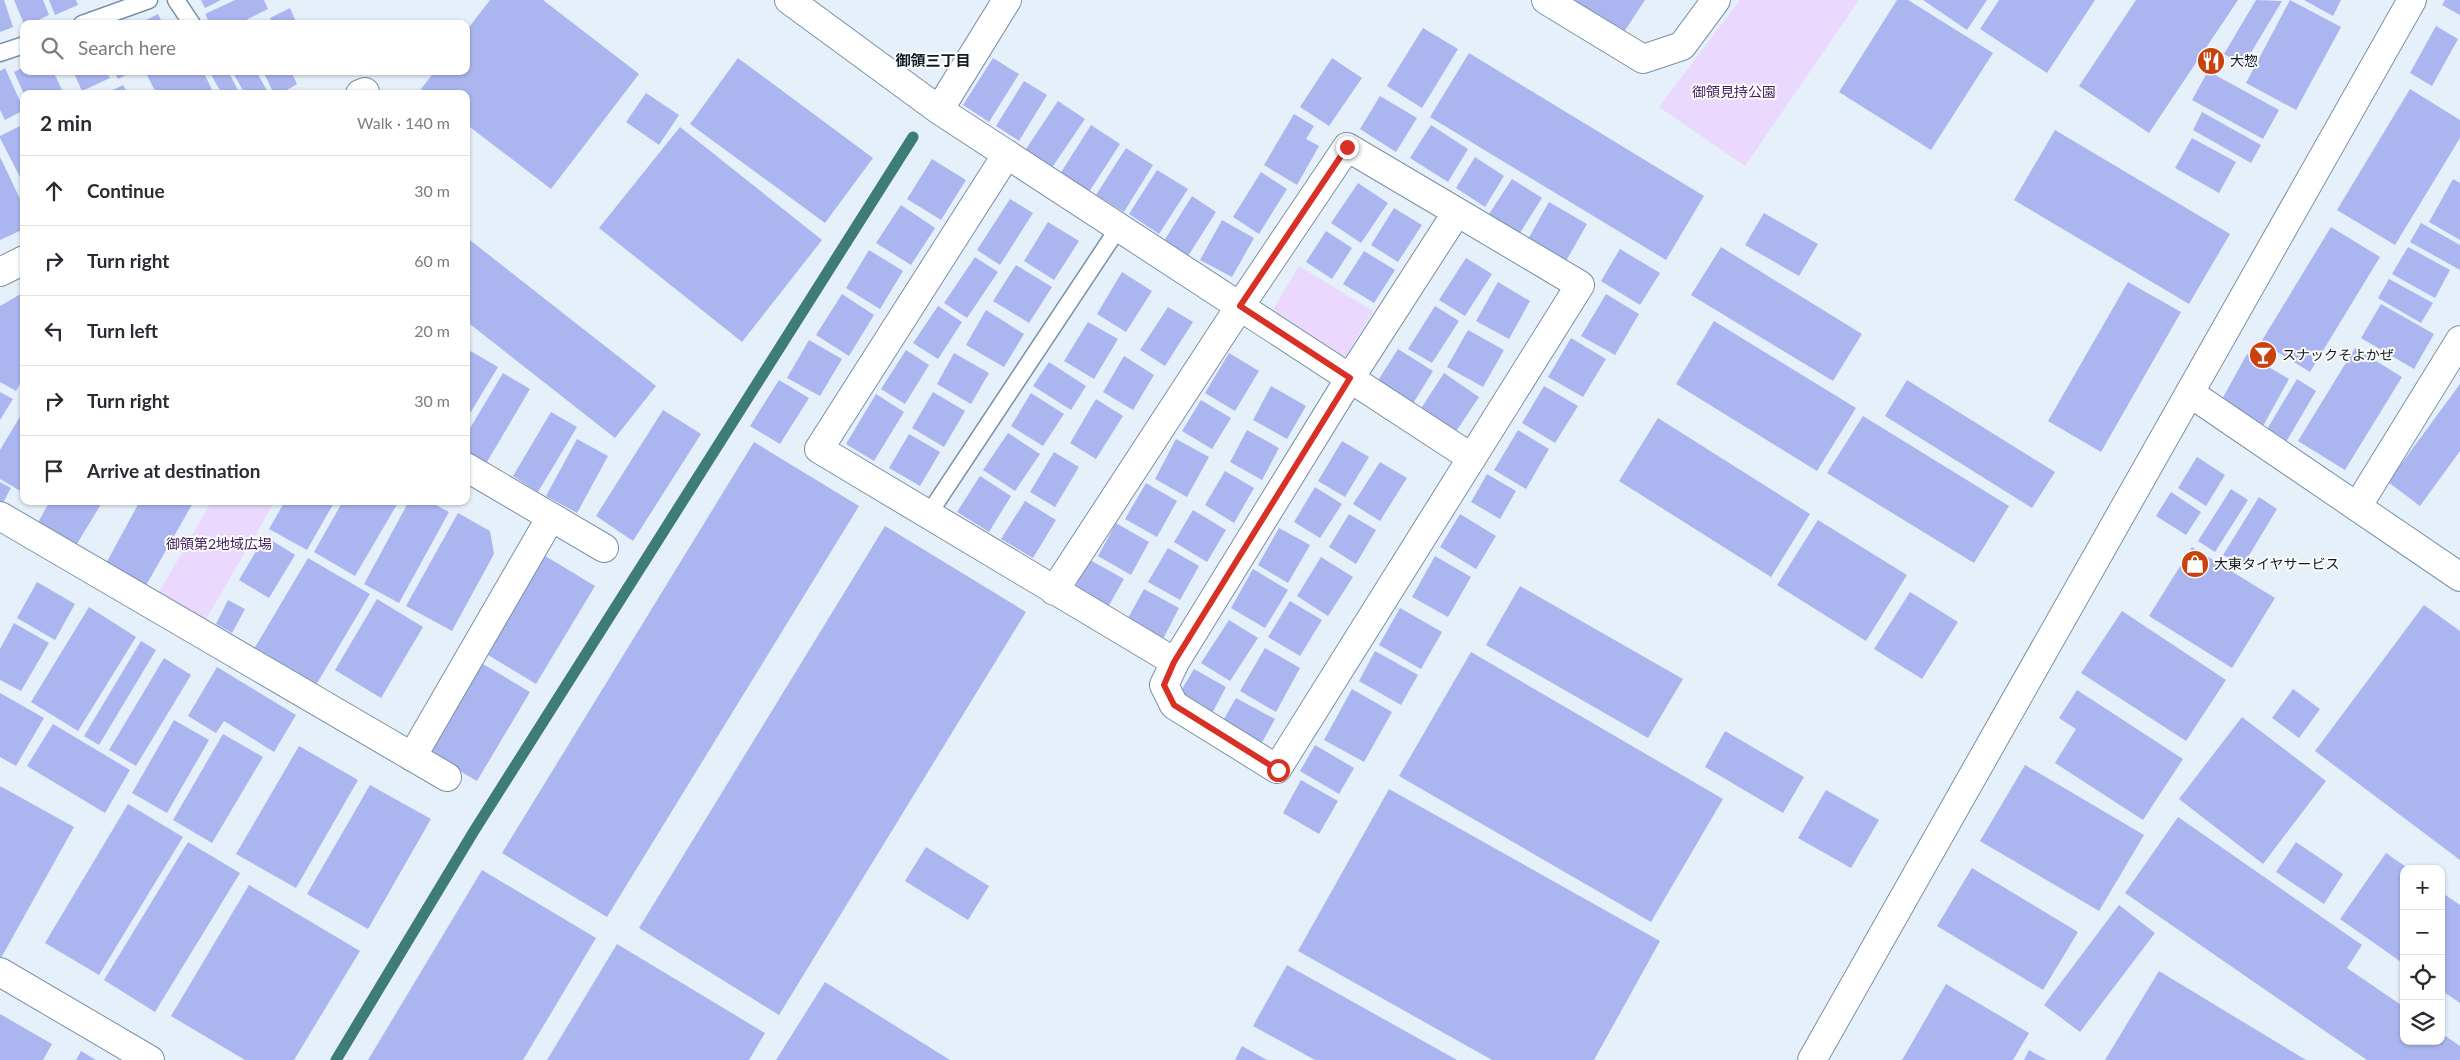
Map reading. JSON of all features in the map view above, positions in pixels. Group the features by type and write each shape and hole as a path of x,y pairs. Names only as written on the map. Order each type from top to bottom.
{"street":[{"path":"789,0 939,110 1472,458"},
{"path":"939,110 1007,0"},
{"path":"1546,0 1643,59 1682,46 1716,0"},
{"path":"1812,1060 2412,0"},
{"path":"1054,591 1240,306 1347,147 1580,285 1278,770 1174,705 1164,685 1174,662 1350,378 1456,212"},
{"path":"1007,154 819,449 1174,662"},
{"path":"0,272 20,262"},
{"path":"2357,507 2460,340"},
{"path":"2190,393 2460,578"},
{"path":"470,469 604,548"},
{"path":"0,516 447,778"},
{"path":"412,757 551,517"},
{"path":"0,972 150,1060"}],"lane":[{"path":"93,20 149,0"},
{"path":"176,0 189,20"},
{"path":"0,53 20,46"},
{"path":"928,515 1119,228"}],"green space":[{"name":"御領見持公園","path":"1740,0 1859,0 1745,166 1659,107"},
{"path":"1299,266 1373,311 1343,361 1269,316"},
{"name":"御領第2地域広場","path":"210,505 273,505 205,621 158,594"}],"building":[{"path":"0,0 4,0 13,27 0,32"},
{"path":"14,0 43,0 49,15 38,20 22,20"},
{"path":"49,0 76,0 78,5 55,15"},
{"path":"201,0 221,0 205,8"},
{"path":"235,0 264,0 268,9 246,20 208,20 205,14"},
{"path":"490,0 543,0 639,74 551,189 470,127 470,90 421,89 432,75 470,75 470,26"},
{"path":"1566,0 1645,0 1622,35"},
{"path":"1897,0 1908,0 1993,53 1931,150 1839,92"},
{"path":"1923,0 1987,0 1967,30"},
{"path":"1999,0 2095,0 2047,73 1980,29"},
{"path":"2136,0 2238,0 2149,133 2079,86"},
{"path":"2256,0 2282,1 2243,66 2224,54"},
{"path":"2290,0 2341,27 2296,110 2246,83"},
{"path":"2304,0 2341,0 2333,16"},
{"path":"2445,0 2460,0 2460,15 2442,5"},
{"path":"290,8 295,20 271,20 270,18"},
{"path":"158,14 161,20 146,20"},
{"path":"2436,26 2458,39 2432,86 2410,73"},
{"path":"1423,28 1458,49 1422,108 1387,86"},
{"path":"1469,53 1704,196 1666,260 1430,117"},
{"path":"738,58 873,158 825,223 690,124"},
{"path":"993,58 1019,74 989,122 963,105"},
{"path":"1332,58 1362,78 1329,126 1300,107"},
{"path":"5,68 20,101 20,112 5,120 0,110 0,71"},
{"path":"20,69 20,75 55,75 62,90 22,90 14,72"},
{"path":"2208,71 2279,110 2263,139 2192,100"},
{"path":"75,75 108,75 110,78 84,90 82,90"},
{"path":"116,75 126,75 118,79"},
{"path":"147,75 205,75 212,90 155,90"},
{"path":"211,75 230,75 238,90 220,90"},
{"path":"234,75 258,75 267,90 243,90"},
{"path":"265,75 293,75 297,84 287,90 272,90"},
{"path":"1024,81 1047,95 1019,141 996,126"},
{"path":"123,85 126,90 113,90"},
{"path":"2410,89 2460,120 2460,138 2395,245 2337,210"},
{"path":"646,93 679,115 659,145 626,122"},
{"path":"1380,96 1417,118 1396,152 1360,129"},
{"path":"1058,101 1085,119 1051,169 1024,152"},
{"path":"2202,112 2261,145 2251,163 2193,130"},
{"path":"1294,114 1314,126 1306,139 1319,146 1297,185 1264,165"},
{"path":"1091,125 1120,144 1089,192 1060,174"},
{"path":"1431,125 1468,149 1448,182 1410,158"},
{"path":"20,126 20,177 0,138 0,136"},
{"path":"680,127 822,240 742,342 599,228"},
{"path":"2055,130 2230,234 2189,304 2014,200"},
{"path":"2192,138 2236,162 2219,193 2175,168"},
{"path":"1126,148 1153,165 1124,212 1096,195"},
{"path":"0,157 20,199 20,231 0,240"},
{"path":"1475,157 1504,176 1485,207 1456,188"},
{"path":"932,159 966,180 941,220 907,199"},
{"path":"1157,170 1188,189 1159,234 1129,214"},
{"path":"1261,172 1287,189 1259,234 1233,217"},
{"path":"1512,179 1542,198 1518,236 1487,217"},
{"path":"2453,179 2460,183 2460,240 2429,222"},
{"path":"1358,183 1388,203 1361,243 1331,223"},
{"path":"1192,196 1216,212 1188,256 1164,241"},
{"path":"1010,199 1033,213 1000,265 977,250"},
{"path":"1549,202 1587,224 1566,261 1528,239"},
{"path":"901,205 935,228 911,265 876,243"},
{"path":"1394,208 1422,225 1398,262 1371,245"},
{"path":"1764,213 1818,244 1799,276 1745,245"},
{"path":"1222,220 1254,238 1232,277 1200,260"},
{"path":"1048,222 1079,241 1054,280 1024,261"},
{"path":"2421,223 2460,245 2460,270 2410,242"},
{"path":"2331,227 2380,257 2310,372 2261,342"},
{"path":"1326,231 1352,248 1332,279 1306,262"},
{"path":"470,240 656,386 615,438 470,324"},
{"path":"1721,247 1862,334 1833,381 1691,295"},
{"path":"2408,247 2450,270 2435,298 2392,274"},
{"path":"1620,249 1660,273 1640,305 1601,281"},
{"path":"869,250 903,271 880,309 846,288"},
{"path":"1364,251 1395,270 1374,303 1343,284"},
{"path":"975,257 998,272 967,318 944,303"},
{"path":"1466,258 1492,274 1465,316 1439,300"},
{"path":"1016,265 1052,287 1029,323 993,301"},
{"path":"1122,272 1152,291 1126,332 1097,314"},
{"path":"2389,279 2433,303 2421,323 2378,298"},
{"path":"1498,282 1530,301 1509,339 1476,321"},
{"path":"2128,282 2181,312 2101,452 2048,421"},
{"path":"20,294 20,384 16,391 0,382 0,306"},
{"path":"842,294 874,315 849,356 816,335"},
{"path":"1606,294 1639,314 1615,355 1581,336"},
{"path":"2381,304 2434,334 2414,369 2361,338"},
{"path":"938,306 962,322 938,359 913,343"},
{"path":"1435,306 1459,321 1432,363 1408,349"},
{"path":"1168,307 1193,322 1165,366 1140,350"},
{"path":"986,310 1024,334 1004,367 966,345"},
{"path":"1714,321 1856,408 1817,471 1676,384"},
{"path":"1088,322 1118,339 1094,379 1064,361"},
{"path":"1468,330 1504,350 1483,387 1447,367"},
{"path":"1571,338 1606,359 1583,397 1548,377"},
{"path":"809,340 842,359 820,396 787,378"},
{"path":"2355,348 2402,377 2345,470 2298,441"},
{"path":"1398,349 1433,371 1412,405 1377,382"},
{"path":"906,350 929,365 905,404 881,389"},
{"path":"470,351 498,367 470,413"},
{"path":"954,353 989,373 971,404 937,384"},
{"path":"1229,353 1259,371 1235,411 1205,393"},
{"path":"2247,354 2289,379 2263,426 2221,401"},
{"path":"1124,356 1154,375 1133,410 1103,392"},
{"path":"1049,362 1086,386 1071,410 1033,386"},
{"path":"503,373 530,389 484,467 470,458 470,428"},
{"path":"1444,373 1479,397 1455,433 1420,410"},
{"path":"2297,379 2316,391 2286,442 2266,431"},
{"path":"779,380 809,398 780,444 750,426"},
{"path":"1907,380 2055,472 2032,508 1885,416"},
{"path":"2460,384 2460,451 2420,506 2388,482"},
{"path":"1271,386 1306,406 1287,439 1253,420"},
{"path":"1544,386 1578,406 1555,443 1522,423"},
{"path":"0,392 13,399 0,420"},
{"path":"933,392 965,411 944,447 912,428"},
{"path":"1031,393 1064,414 1043,446 1011,426"},
{"path":"876,394 904,412 874,461 846,444"},
{"path":"1096,399 1123,416 1096,459 1070,443"},
{"path":"1201,400 1231,418 1212,449 1182,431"},
{"path":"663,410 701,434 633,541 596,516"},
{"path":"551,412 577,427 538,492 513,476"},
{"path":"1863,416 2009,506 1974,563 1827,473"},
{"path":"20,417 20,491 0,479 0,450"},
{"path":"1658,418 1810,514 1771,577 1619,481"},
{"path":"1247,430 1279,448 1262,480 1230,462"},
{"path":"1518,430 1549,449 1526,489 1494,470"},
{"path":"1008,433 1040,454 1015,491 983,470"},
{"path":"909,434 940,452 920,486 889,468"},
{"path":"577,439 608,456 577,513 546,496"},
{"path":"1176,439 1209,457 1187,497 1155,479"},
{"path":"1342,441 1369,457 1345,497 1318,481"},
{"path":"754,442 859,506 607,917 502,853"},
{"path":"1054,452 1079,467 1055,507 1030,492"},
{"path":"2197,457 2225,475 2206,506 2178,488"},
{"path":"1380,462 1407,478 1380,521 1353,504"},
{"path":"1225,471 1254,488 1234,523 1205,505"},
{"path":"1487,474 1516,491 1500,519 1471,502"},
{"path":"980,476 1011,496 989,532 957,512"},
{"path":"0,482 11,488 0,508"},
{"path":"1146,483 1177,501 1157,537 1125,519"},
{"path":"1315,487 1342,504 1320,538 1294,522"},
{"path":"2231,489 2248,500 2215,552 2198,541"},
{"path":"2171,492 2201,512 2186,535 2156,516"},
{"path":"2259,497 2277,509 2242,567 2223,555"},
{"path":"1025,501 1056,520 1033,558 1001,539"},
{"path":"48,505 101,505 75,547 37,524"},
{"path":"138,505 192,505 144,589 104,567"},
{"path":"283,505 333,505 307,550 269,529"},
{"path":"341,505 397,505 355,576 314,552"},
{"path":"407,505 436,505 449,512 399,603 364,584"},
{"path":"1193,510 1226,530 1207,562 1174,542"},
{"path":"458,513 490,531 494,554 452,631 406,606"},
{"path":"1349,514 1376,530 1356,564 1329,547"},
{"path":"1460,514 1496,536 1476,569 1440,547"},
{"path":"1818,520 1907,575 1866,641 1777,585"},
{"path":"1116,523 1149,542 1131,575 1098,556"},
{"path":"885,526 1026,612 779,1015 639,928"},
{"path":"1279,528 1310,545 1288,583 1258,565"},
{"path":"265,536 295,555 269,598 239,580"},
{"path":"2192,547 2275,598 2232,668 2149,616"},
{"path":"1168,548 1199,566 1180,600 1148,582"},
{"path":"542,554 595,586 536,684 483,652"},
{"path":"1435,556 1471,577 1448,617 1412,597"},
{"path":"1321,557 1353,577 1328,616 1297,596"},
{"path":"308,558 370,594 316,685 254,649"},
{"path":"1090,560 1124,579 1108,607 1074,589"},
{"path":"1253,569 1288,590 1265,628 1231,608"},
{"path":"37,582 75,604 55,640 17,618"},
{"path":"1520,586 1683,679 1648,738 1486,645"},
{"path":"1144,589 1179,608 1163,639 1127,620"},
{"path":"1910,592 1958,622 1922,679 1874,649"},
{"path":"377,599 423,627 381,698 335,670"},
{"path":"228,600 245,609 232,633 216,624"},
{"path":"1290,601 1322,620 1300,656 1268,637"},
{"path":"2424,605 2460,631 2460,860 2315,751"},
{"path":"89,607 136,637 78,731 31,702"},
{"path":"1400,608 1442,632 1421,669 1379,645"},
{"path":"2122,611 2226,680 2186,741 2081,673"},
{"path":"1229,620 1258,638 1230,681 1201,663"},
{"path":"14,623 49,643 21,691 0,680 0,649"},
{"path":"141,641 156,650 99,745 84,736"},
{"path":"1265,648 1300,668 1276,712 1240,691"},
{"path":"1375,651 1418,675 1401,705 1359,681"},
{"path":"1471,652 1723,799 1651,922 1399,776"},
{"path":"164,658 191,675 136,766 109,750"},
{"path":"478,661 530,692 477,781 425,751"},
{"path":"217,667 296,715 274,752 224,721 216,733 188,716"},
{"path":"1194,669 1226,687 1210,717 1176,699"},
{"path":"1352,689 1392,712 1364,762 1324,740"},
{"path":"2293,689 2320,709 2299,738 2272,718"},
{"path":"2077,690 2183,759 2143,820 2055,763 2076,729 2059,718"},
{"path":"0,693 44,718 16,766 0,757"},
{"path":"1236,698 1275,719 1260,746 1221,724"},
{"path":"2242,717 2326,781 2263,864 2179,799"},
{"path":"174,720 209,740 167,813 132,793"},
{"path":"53,724 130,770 105,813 27,766"},
{"path":"1725,731 1804,777 1783,813 1705,767"},
{"path":"223,734 263,757 212,843 173,820"},
{"path":"1315,745 1354,768 1339,794 1300,771"},
{"path":"299,746 358,780 296,888 236,854"},
{"path":"2025,765 2144,835 2099,911 1980,841"},
{"path":"1301,780 1338,801 1319,834 1283,813"},
{"path":"370,785 431,819 368,929 307,894"},
{"path":"0,786 74,827 1,958 0,957"},
{"path":"1389,789 1660,941 1594,1060 1492,1060 1298,951"},
{"path":"1826,790 1879,820 1851,868 1798,838"},
{"path":"128,804 183,837 99,975 45,943"},
{"path":"2178,817 2362,945 2347,968 2400,1004 2400,1045 2445,1045 2445,1036 2460,1046 2460,1060 2367,1060 2125,893"},
{"path":"188,842 240,873 155,1012 104,980"},
{"path":"2296,842 2343,874 2324,904 2276,872"},
{"path":"926,847 989,886 968,920 905,881"},
{"path":"2386,853 2403,865 2400,865 2400,961 2340,919"},
{"path":"1972,868 2078,932 2043,990 1937,926"},
{"path":"482,870 596,938 523,1060 368,1060"},
{"path":"249,885 360,951 294,1060 245,1060 171,1016"},
{"path":"2445,895 2460,905 2460,1003 2445,993"},
{"path":"2119,905 2155,933 2080,1032 2044,1005"},
{"path":"617,944 765,1033 749,1060 547,1060"},
{"path":"1287,965 1457,1060 1315,1060 1253,1026"},
{"path":"2159,971 2306,1060 2105,1060"},
{"path":"825,982 950,1060 776,1060"},
{"path":"1946,984 2029,1033 2013,1060 1902,1060"},
{"path":"0,1014 52,1044 43,1060 0,1060"},
{"path":"1242,1046 1267,1060 1235,1060"},
{"path":"2029,1050 2047,1060 2024,1060"},
{"path":"81,1051 96,1060 76,1060"}],"waterway":[{"path":"336,1060 474,831 913,137"}],"place":[{"name":"大惣","path":"2211,61"},
{"name":"スナックそよかぜ","path":"2263,355"},
{"name":"大東タイヤサービス","path":"2195,564"}],"district":[{"name":"御領三丁目","path":"933,61"}],"route":[{"path":"1278,770 1174,705 1164,685 1174,662 1350,378 1240,306 1347,147"}]}
